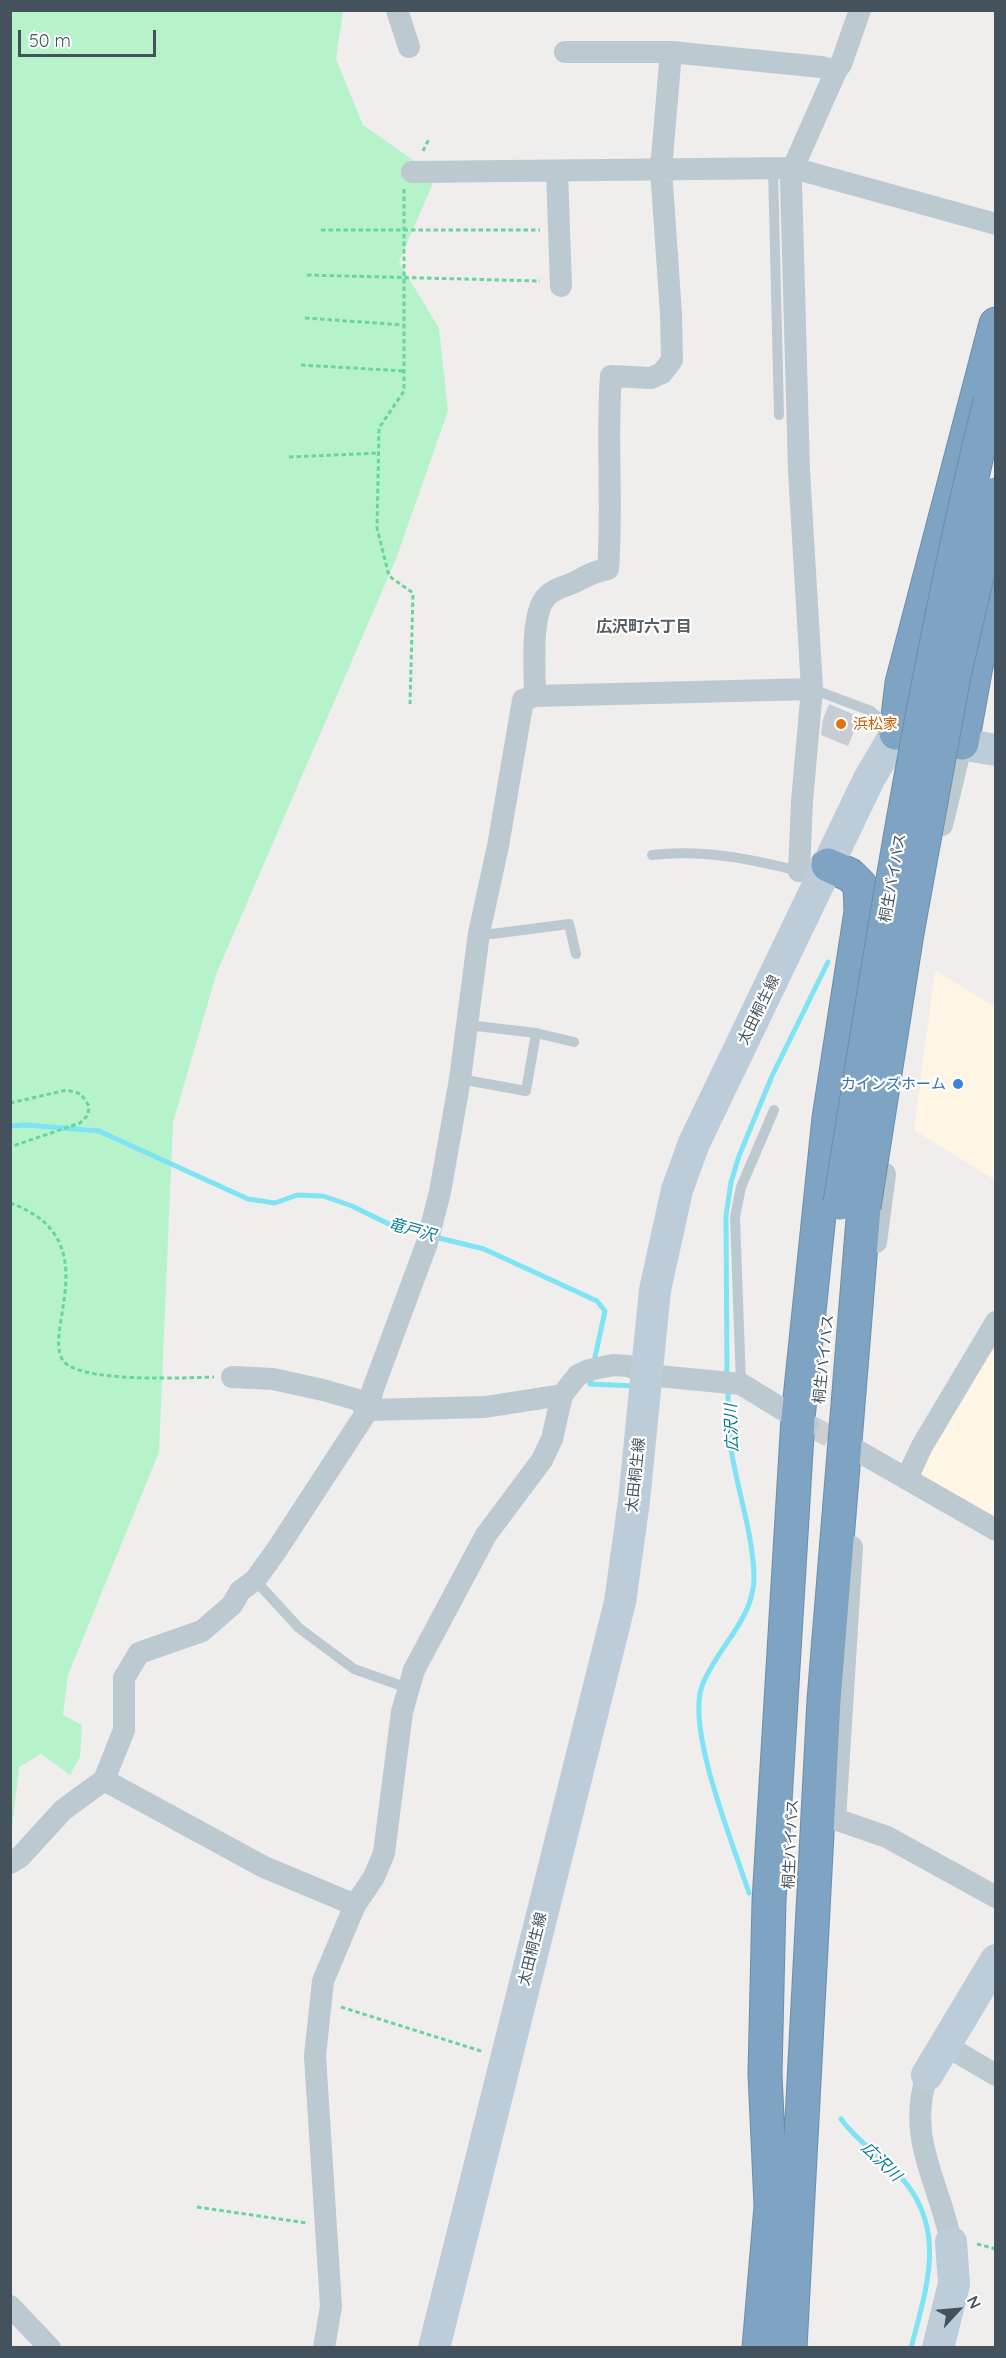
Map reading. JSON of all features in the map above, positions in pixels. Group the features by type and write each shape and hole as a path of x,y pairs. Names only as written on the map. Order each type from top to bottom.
{"highway":[{"path":"896,733 902,683 996,324"},
{"name":"桐生バイパス","path":"759,2348 771,2205 800,1660 818,1407 852,1205 929,671 960,522 993,393"},
{"name":"桐生バイパス","path":"790,2348 852,1205 907,933 954,675 996,494"},
{"path":"962,743 976,666 996,598"},
{"path":"771,2205 765,2074 769,1900 829,1118 861,912 860,885 850,875 813,868"},
{"path":"804,2110 822,2010 835,1819"}],"main road":[{"path":"896,733 996,750"},
{"name":"太田桐生線","path":"434,2348 620,1602 634,1501 655,1290 676,1190 694,1143 813,868 896,733"},
{"path":"927,2075 996,1960"},
{"path":"938,2348 954,2284 951,2242"}],"street":[{"path":"397,10 409,47"},
{"path":"783,168 841,64 860,10"},
{"path":"565,52 671,52 820,67 836,71"},
{"path":"535,696 536,643 542,602 555,590 577,581 591,571 608,569 612,518 608,418 611,376 651,378 662,373 672,360 661,169 671,52"},
{"path":"783,168 791,182 799,471 812,689 801,801 813,868"},
{"path":"412,172 783,168 996,224"},
{"path":"553,283 557,171"},
{"path":"10,1863 20,1857 63,1810 104,1780 124,1730 124,1678 140,1653 202,1631 255,1580 368,1410 373,1389 427,1243 440,1191 460,1079 479,933 498,846 519,710 523,700 535,696 812,689"},
{"path":"962,743 932,871 898,1072 874,1262 858,1451 835,1819 887,1838 996,1897"},
{"path":"907,1478 922,1446 996,1322"},
{"path":"324,2348 331,2306 324,2225 315,2056 319,2000 323,1982 355,1905 374,1877 384,1853 402,1712 414,1670 486,1535 542,1460 552,1439 562,1395 578,1375 614,1365 646,1371 658,1376 733,1383 804,1422"},
{"path":"232,1377 273,1379 323,1390 358,1400 368,1410 446,1410 562,1395"},
{"path":"858,1451 996,1530"},
{"path":"104,1780 264,1867 355,1905"},
{"path":"945,2045 996,2074"},
{"path":"927,2075 919,2099 919,2130 951,2242"},
{"path":"10,2306 50,2348"}],"lane":[{"path":"779,415 783,168"},
{"path":"812,689 872,711 896,733"},
{"path":"652,855 676,852 716,854 813,868"},
{"path":"479,933 492,934 569,924 576,954"},
{"path":"468,1025 536,1033 574,1042"},
{"path":"460,1079 526,1091 536,1033"},
{"path":"733,1383 735,1217 741,1187 774,1110"},
{"path":"255,1580 299,1628 354,1669 408,1688"}],"path":[{"path":"410,704 413,593 388,576 377,528 379,428 404,391 404,189 429,139"},
{"path":"321,230 540,230"},
{"path":"307,275 553,283"},
{"path":"305,318 404,325"},
{"path":"301,365 404,371"},
{"path":"289,457 379,453"},
{"path":"10,1103 67,1090 81,1095 89,1106 88,1114 80,1123 10,1147"},
{"path":"10,1203 29,1209 46,1221 65,1255 65,1299 60,1345 62,1359 69,1366 86,1372 133,1377 232,1377"},
{"path":"319,2000 490,2054"},
{"path":"198,2207 324,2225"}],"shaded area":[{"name":"カインズホーム","path":"935,970 995,1007 995,1180 914,1130"},
{"path":"988,1348 995,1352 995,1524 925,1482 919,1470"}],"green space":[{"path":"11,11 343,11 336,59 363,125 436,176 399,262 439,328 448,411 396,559 217,972 173,1122 159,1452 68,1675 63,1715 82,1725 80,1757 70,1775 41,1754 19,1767 11,1836"}],"building":[{"path":"829,704 860,717 848,746 821,735 823,719"}],"waterway":[{"name":"広沢川","path":"727,1377 726,1216 731,1182 739,1156 772,1076 828,962"},
{"name":"竜戸沢","path":"10,1126 26,1125 99,1131 248,1199 275,1203 297,1195 323,1196 352,1206 391,1225 423,1233"},
{"name":"竜戸沢","path":"435,1237 484,1249 597,1301 605,1311 594,1362"},
{"name":"竜戸沢","path":"592,1377 590,1384 636,1386"},
{"name":"広沢川","path":"728,1387 731,1447 751,1546 753,1592 742,1620 708,1672 702,1686 699,1706 700,1730 714,1788 749,1893"},
{"name":"広沢川","path":"841,2119 861,2141 897,2173 913,2193 923,2214 930,2257 923,2302 911,2348"}],"tunnel":[{"path":"810,1426 856,1450"}],"place":[{"name":"浜松家","path":"841,724"},
{"name":"カインズホーム","path":"958,1084"}],"district":[{"name":"広沢町六丁目","path":"644,627"}]}
